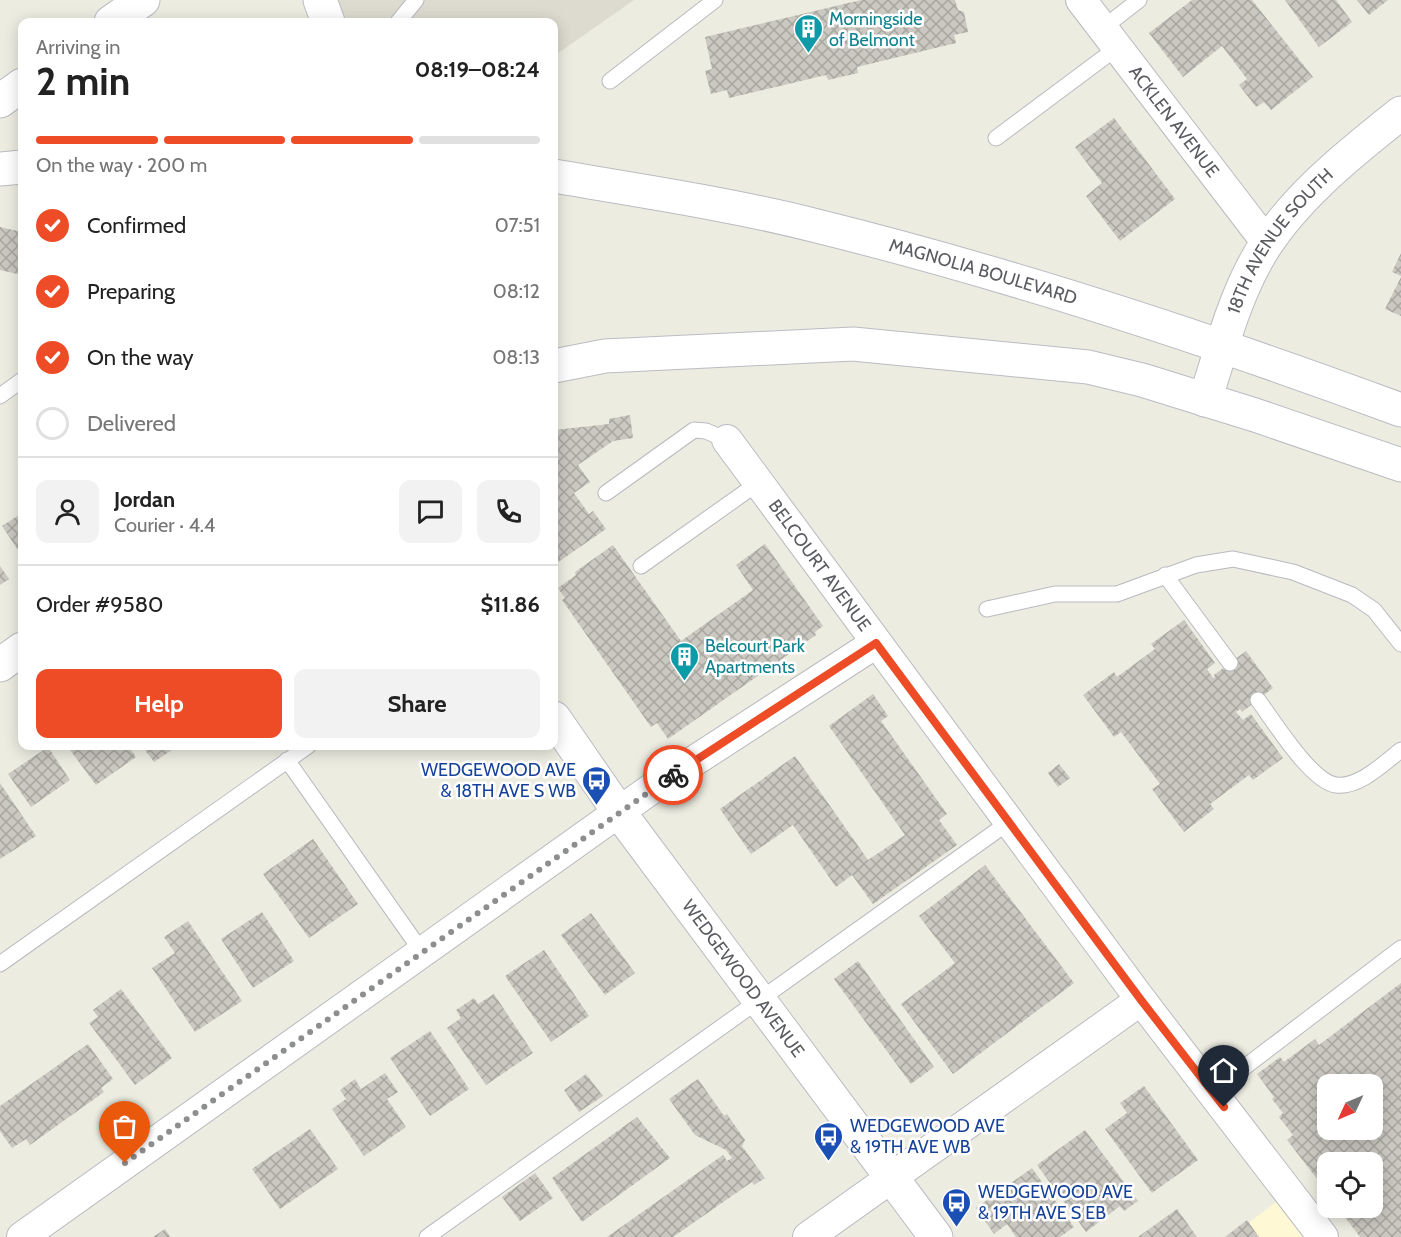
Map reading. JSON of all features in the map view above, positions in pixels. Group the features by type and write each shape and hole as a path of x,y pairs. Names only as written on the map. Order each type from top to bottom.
{"main road":[{"path":"117,18 142,0"},
{"path":"320,0 327,18"},
{"path":"0,101 18,88"},
{"name":"18TH AVENUE SOUTH","path":"1204,400 1242,291 1255,262 1267,243 1295,208 1327,175 1401,113"},
{"path":"0,169 18,167"},
{"name":"MAGNOLIA BOULEVARD","path":"558,177 702,201 826,228 962,264 1082,300 1401,410"},
{"path":"558,365 605,356 853,344 1088,367 1142,380 1401,465"},
{"path":"0,665 18,652"},
{"name":"WEDGEWOOD AVENUE","path":"558,724 619,812 936,1237"}],"street":[{"name":"ACKLEN AVENUE","path":"1081,0 1267,243"},
{"name":"BELCOURT AVENUE","path":"727,440 1141,1000 1323,1237"},
{"path":"21,1237 619,812 876,643"},
{"path":"808,1237 1141,1000"}],"lane":[{"path":"401,18 416,0"},
{"path":"610,81 716,0"},
{"path":"996,138 1111,38 1139,0"},
{"path":"0,396 18,383"},
{"path":"606,493 694,430 706,431 727,440"},
{"path":"641,566 758,483"},
{"path":"987,609 1055,594 1117,594 1196,565 1233,559 1293,572 1364,602 1380,616 1401,644"},
{"path":"1165,576 1230,663"},
{"path":"1258,700 1307,766 1329,783 1337,785 1358,780 1401,750"},
{"path":"0,964 302,750"},
{"path":"287,760 422,952"},
{"path":"427,1237 1009,822"},
{"path":"1212,1092 1401,948"}],"shaded area":[{"path":"319,0 634,0 558,53 558,18 326,18"},
{"path":"1289,1192 1323,1237 1230,1237"}],"building":[{"name":"Morningside of Belmont","path":"861,0 955,0 958,10 964,12 968,32 954,35 956,43 857,67 858,73 828,80 826,75 729,98 727,90 711,94 705,71 712,69 705,37"},
{"path":"1192,0 1252,0 1313,77 1271,110 1264,102 1256,107 1239,85 1247,79 1222,46 1183,77 1149,33"},
{"path":"1285,0 1336,0 1352,22 1319,47"},
{"path":"1357,0 1388,0 1369,15"},
{"path":"1114,118 1175,199 1120,241 1086,196 1102,183 1075,147"},
{"path":"0,227 18,231 18,274 0,270"},
{"path":"1401,253 1401,276 1392,272"},
{"path":"1401,277 1401,316 1385,309"},
{"path":"630,415 633,438 613,441 578,465 590,482 574,493 589,514 593,511 606,529 558,562 558,430 609,424 609,419"},
{"path":"18,516 18,550 2,526"},
{"name":"Belcourt Park Apartments","path":"765,544 823,626 815,632 816,635 668,739 657,723 651,727 562,600 565,598 558,588 576,575 575,572 613,545 681,641 753,590 736,565"},
{"path":"0,566 9,579 0,585"},
{"path":"1184,620 1215,663 1207,669 1213,678 1246,651 1273,688 1242,712 1240,709 1236,712 1243,720 1251,714 1283,758 1253,780 1249,775 1210,804 1214,809 1184,832 1152,789 1160,784 1121,732 1114,737 1083,695 1114,672 1117,677 1155,649 1151,644"},
{"path":"873,694 888,716 881,721 947,814 939,820 957,845 873,904 852,875 836,887 793,825 751,854 720,809 795,756 868,860 905,835 829,726"},
{"path":"44,750 50,750 70,780 31,807 8,774"},
{"path":"70,750 131,750 136,757 96,785"},
{"path":"145,750 172,750 154,762"},
{"path":"1059,764 1070,778 1058,787 1048,773"},
{"path":"0,783 36,836 0,859"},
{"path":"313,839 358,904 309,938 263,874"},
{"path":"985,865 1074,983 953,1074 901,1004 955,963 919,916"},
{"path":"262,912 294,961 253,988 221,939"},
{"path":"591,913 635,973 605,995 561,935"},
{"path":"188,921 242,1001 195,1032 152,968 175,953 164,937"},
{"path":"544,950 589,1016 551,1042 505,976"},
{"path":"858,961 934,1067 911,1084 834,979"},
{"path":"1401,983 1401,1237 1360,1237 1346,1218 1383,1218 1383,1152 1317,1152 1317,1179 1287,1140 1293,1135 1279,1117 1283,1113 1257,1074 1280,1057 1284,1062 1315,1039 1319,1045"},
{"path":"121,989 172,1058 135,1085 89,1023 98,1017 93,1010"},
{"path":"494,994 533,1053 486,1085 447,1028 461,1018 456,1010 474,998 478,1004"},
{"path":"430,1031 469,1089 430,1116 390,1058"},
{"path":"88,1044 113,1079 101,1088 104,1092 30,1145 26,1139 12,1148 0,1131 0,1106"},
{"path":"385,1073 398,1092 387,1099 406,1127 364,1156 332,1109 346,1099 340,1090 355,1079 361,1089"},
{"path":"586,1074 603,1096 579,1112 564,1090"},
{"path":"698,1079 724,1116 727,1114 745,1140 742,1146 765,1178 754,1185 752,1182 673,1237 607,1237 723,1155 727,1161 732,1158 726,1150 695,1135 669,1099"},
{"path":"1144,1086 1198,1160 1152,1193 1105,1129 1127,1113 1120,1103"},
{"path":"637,1117 670,1158 582,1222 552,1178"},
{"path":"310,1129 338,1169 280,1209 252,1169"},
{"path":"1085,1130 1138,1201 1124,1211 1120,1206 1086,1232 1037,1165"},
{"path":"1032,1168 1074,1227 1060,1237 1016,1237 1007,1224 994,1234 976,1208"},
{"path":"535,1173 553,1198 520,1221 502,1197"},
{"path":"1177,1209 1197,1237 1138,1237"},
{"path":"1247,1220 1259,1237 1225,1237"},
{"path":"165,1229 170,1237 153,1237"}],"way so far":[{"path":"125,1163 673,775"}],"place":[{"name":"Morningside of Belmont","path":"808,54"},
{"name":"Belcourt Park Apartments","path":"684,682"},
{"name":"WEDGEWOOD AVE & 18TH AVE S WB","path":"597,806"},
{"name":"WEDGEWOOD AVE & 19TH AVE WB","path":"829,1162"},
{"name":"WEDGEWOOD AVE & 19TH AVE S EB","path":"957,1228"}],"route":[{"path":"673,775 876,643 1141,1000 1224,1107"}]}
